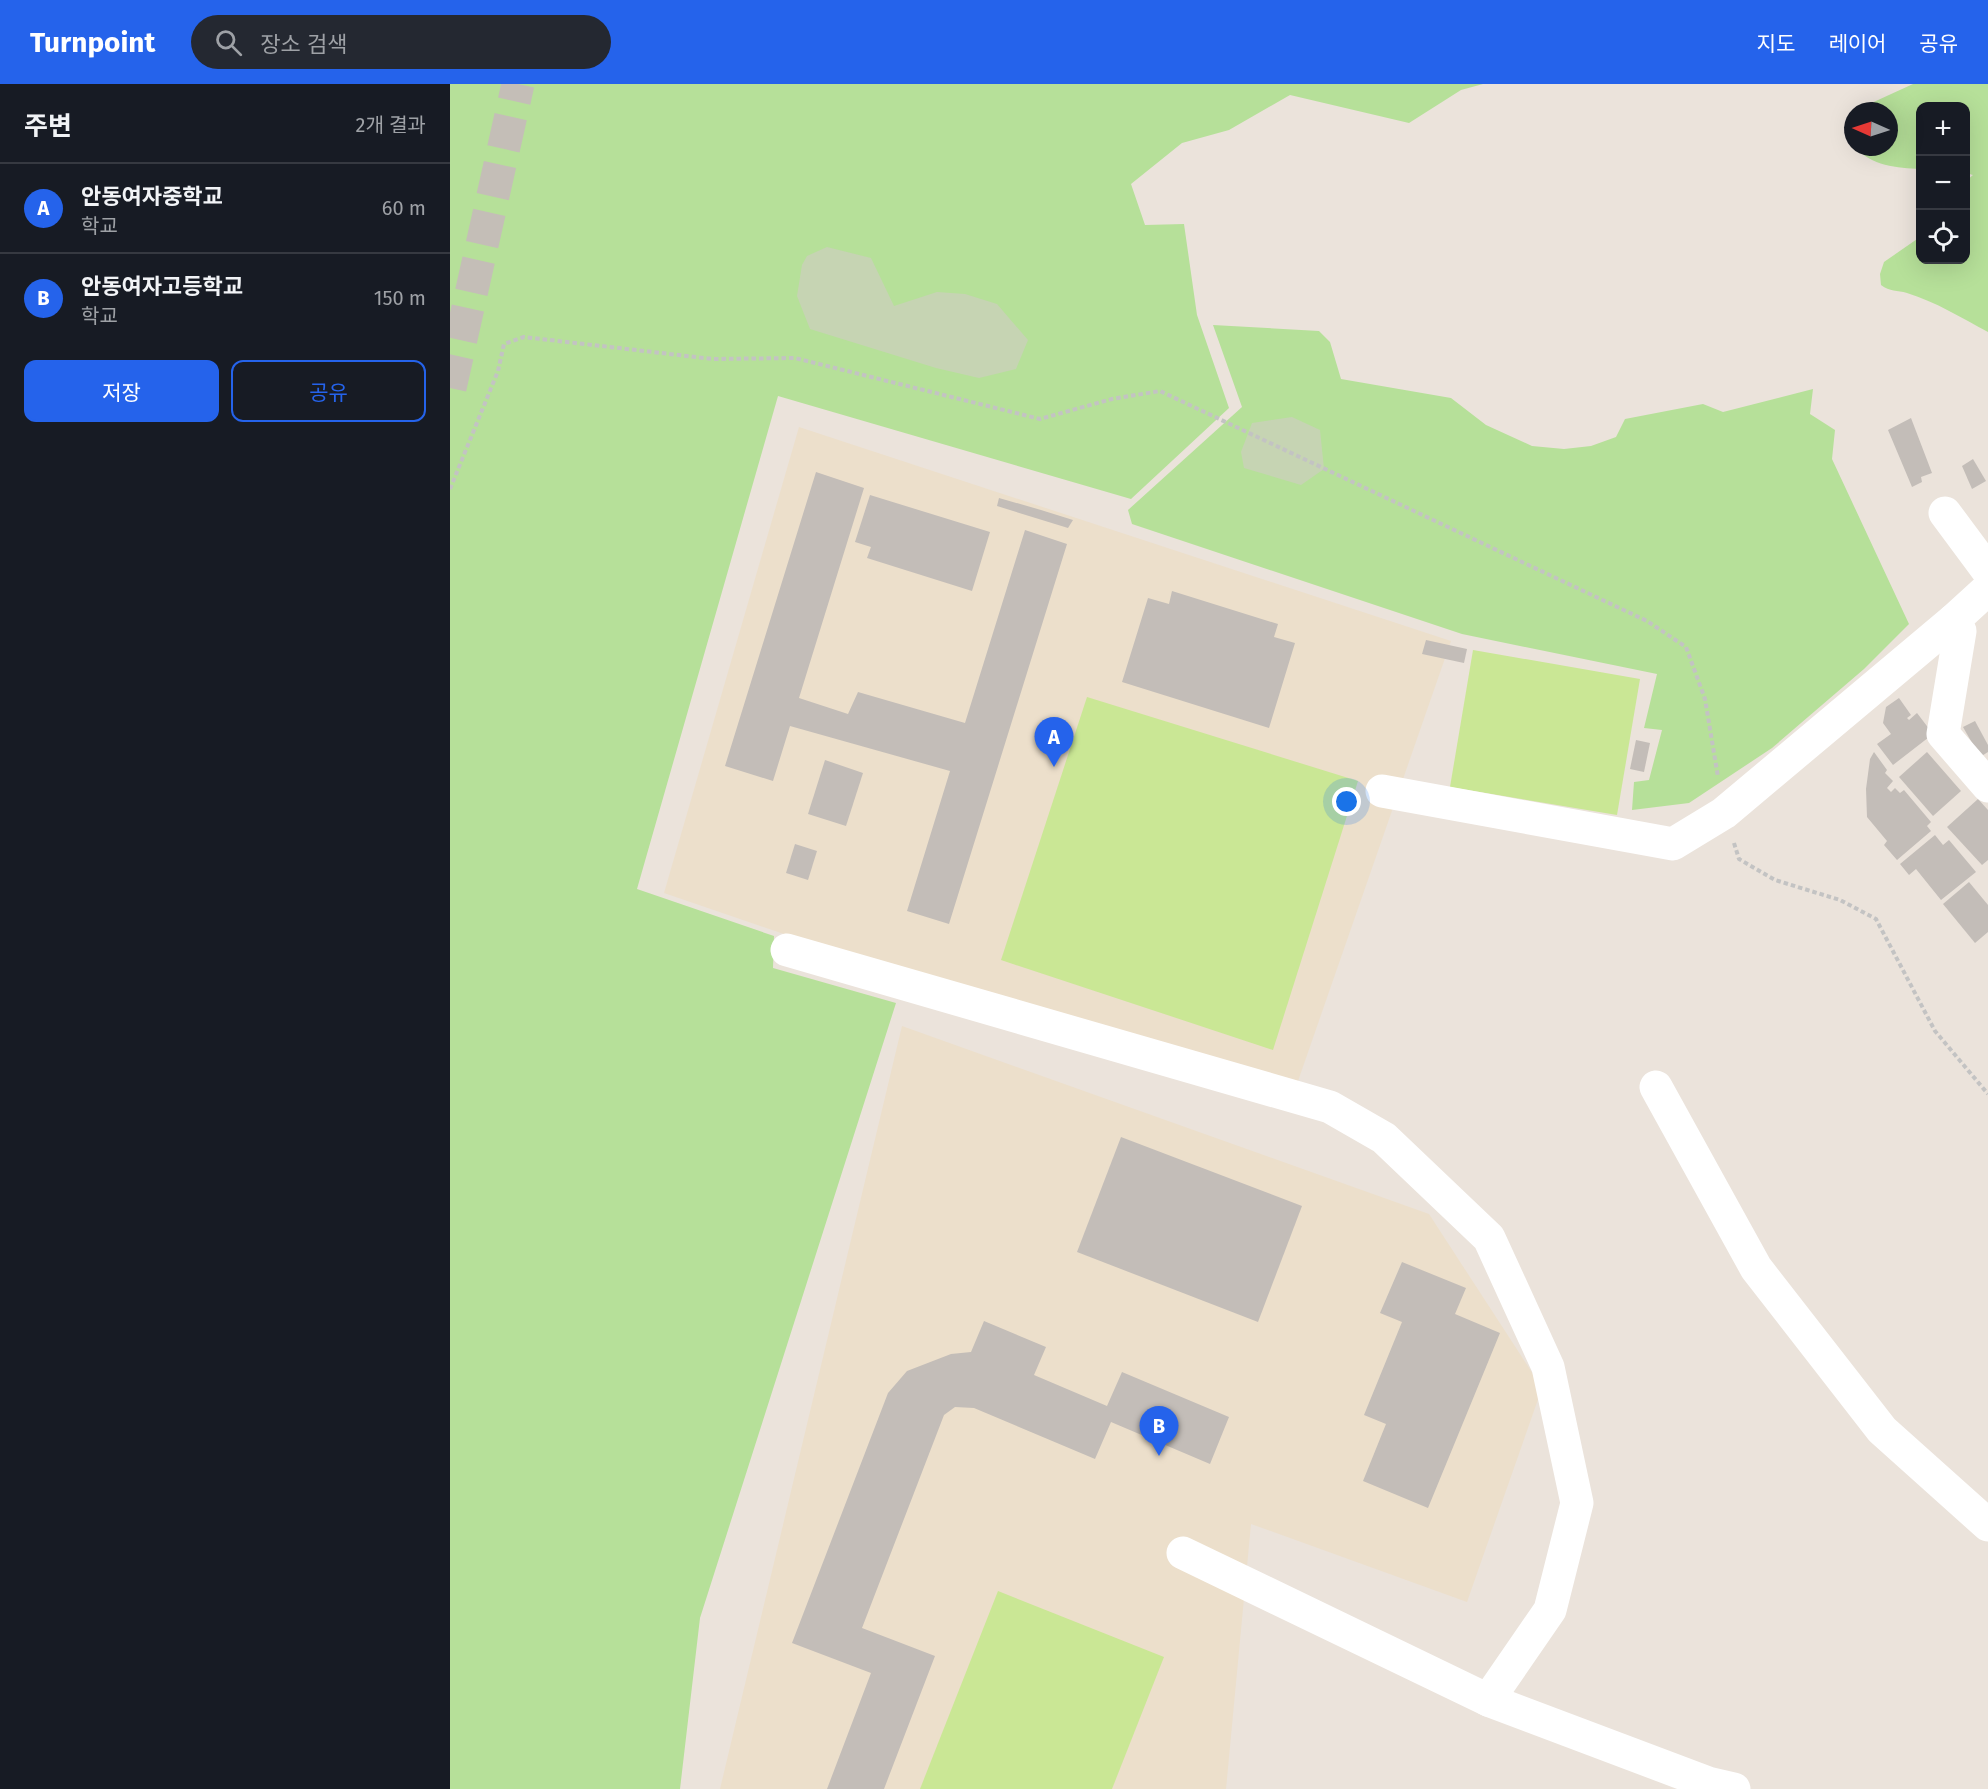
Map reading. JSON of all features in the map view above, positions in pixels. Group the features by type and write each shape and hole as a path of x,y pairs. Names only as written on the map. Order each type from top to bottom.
{"street":[{"path":"1945,513 1988,572"},
{"path":"1382,791 1673,844 1724,813 1988,589"},
{"path":"1953,620 1960,631 1943,734 1988,786"},
{"path":"787,950 1330,1107 1384,1138 1489,1238 1548,1367 1577,1503 1550,1611 1488,1700"},
{"path":"1656,1087 1755,1268 1882,1431 1988,1526"},
{"path":"1183,1553 1488,1700 1708,1783 1734,1789"}],"path":[{"path":"450,489 498,371 504,344 524,337 713,359 795,358 1040,419 1112,399 1161,391 1647,621 1686,646 1705,699 1724,813 1740,859 1775,880 1840,900 1876,919 1935,1031 1988,1094"}],"shaded area":[{"path":"799,427 1451,641 1289,1107 664,893"},
{"path":"902,1026 1429,1214 1542,1388 1467,1602 1251,1524 1226,1789 720,1789"}],"green space":[{"path":"450,84 1483,84 1461,90 1409,123 1290,95 1229,130 1182,143 1131,184 1145,225 1184,224 1197,315 1229,408 1131,499 778,396 637,889 774,936 773,968 896,1003 700,1618 680,1789 450,1789"},
{"path":"1913,84 1988,84 1988,332 1928,301 1887,289 1881,285 1880,274 1884,262 1916,240 1916,264 1970,264 1970,178 1973,175 1970,174 1970,102 1916,102 1916,169 1885,165 1866,156 1898,156 1898,102 1874,102"},
{"path":"827,247 871,258 894,306 937,292 965,294 997,304 1028,340 1016,369 979,378 936,368 810,329 797,296 802,265 807,256"},
{"path":"1213,325 1319,331 1330,342 1341,379 1451,398 1486,425 1532,446 1564,449 1591,446 1616,437 1625,419 1703,404 1723,412 1813,389 1810,414 1835,430 1832,459 1909,624 1864,669 1772,748 1689,803 1632,810 1634,782 1649,780 1662,730 1644,728 1657,674 1462,634 1132,524 1128,510 1242,407"},
{"path":"1292,417 1320,430 1324,469 1301,485 1244,468 1241,452 1252,423"},
{"path":"1473,650 1640,679 1617,815 1450,787"},
{"path":"1087,697 1358,781 1273,1050 1001,960"},
{"path":"998,1591 1164,1657 1112,1789 920,1789"}],"building":[{"path":"1911,418 1932,473 1921,477 1922,482 1912,487 1888,430"},
{"path":"1973,459 1986,481 1972,489 1962,466"},
{"path":"816,472 864,488 799,698 848,714 858,692 965,723 1025,530 1067,544 949,924 907,911 950,771 790,726 773,781 725,766"},
{"path":"870,495 990,532 972,591 867,558 871,547 855,542"},
{"path":"999,498 1073,520 1068,528 997,506"},
{"path":"1172,591 1278,624 1274,637 1295,643 1269,728 1122,682 1148,598 1169,604"},
{"path":"1426,640 1467,649 1464,663 1422,654"},
{"path":"1899,698 1911,715 1907,718 1909,720 1917,713 1933,734 1893,765 1877,744 1891,734 1883,723 1886,707"},
{"path":"1975,721 1988,745 1988,752 1980,757 1963,727"},
{"path":"1636,740 1650,743 1644,772 1630,769"},
{"path":"1874,752 1887,770 1885,773 1893,781 1887,788 1891,792 1895,788 1900,793 1904,790 1931,822 1927,826 1931,831 1897,860 1884,845 1887,841 1867,817 1866,789 1870,759"},
{"path":"1927,752 1961,791 1933,816 1899,777"},
{"path":"825,760 863,773 846,826 808,814"},
{"path":"1978,799 1988,810 1988,860 1982,865 1947,827"},
{"path":"1935,835 1943,845 1949,840 1976,872 1941,900 1916,869 1909,875 1900,864"},
{"path":"795,844 817,851 808,880 786,873"},
{"path":"1969,882 1988,905 1988,932 1975,943 1943,904"},
{"path":"1121,1137 1302,1206 1258,1322 1077,1252"},
{"path":"1402,1262 1466,1288 1455,1314 1500,1333 1428,1508 1363,1481 1386,1424 1364,1415 1402,1322 1380,1313"},
{"path":"984,1321 1046,1347 1034,1375 1107,1406 1122,1372 1229,1417 1210,1464 1111,1422 1095,1459 974,1408 955,1407 944,1415 862,1628 935,1656 884,1789 827,1789 871,1673 792,1643 888,1393 907,1371 951,1354 971,1352"}],"tunnel":[{"path":"450,388 518,84"}],"place":[{"name":"안동여자중학교","path":"1054,767"},
{"name":"안동여자고등학교","path":"1159,1456"}]}
